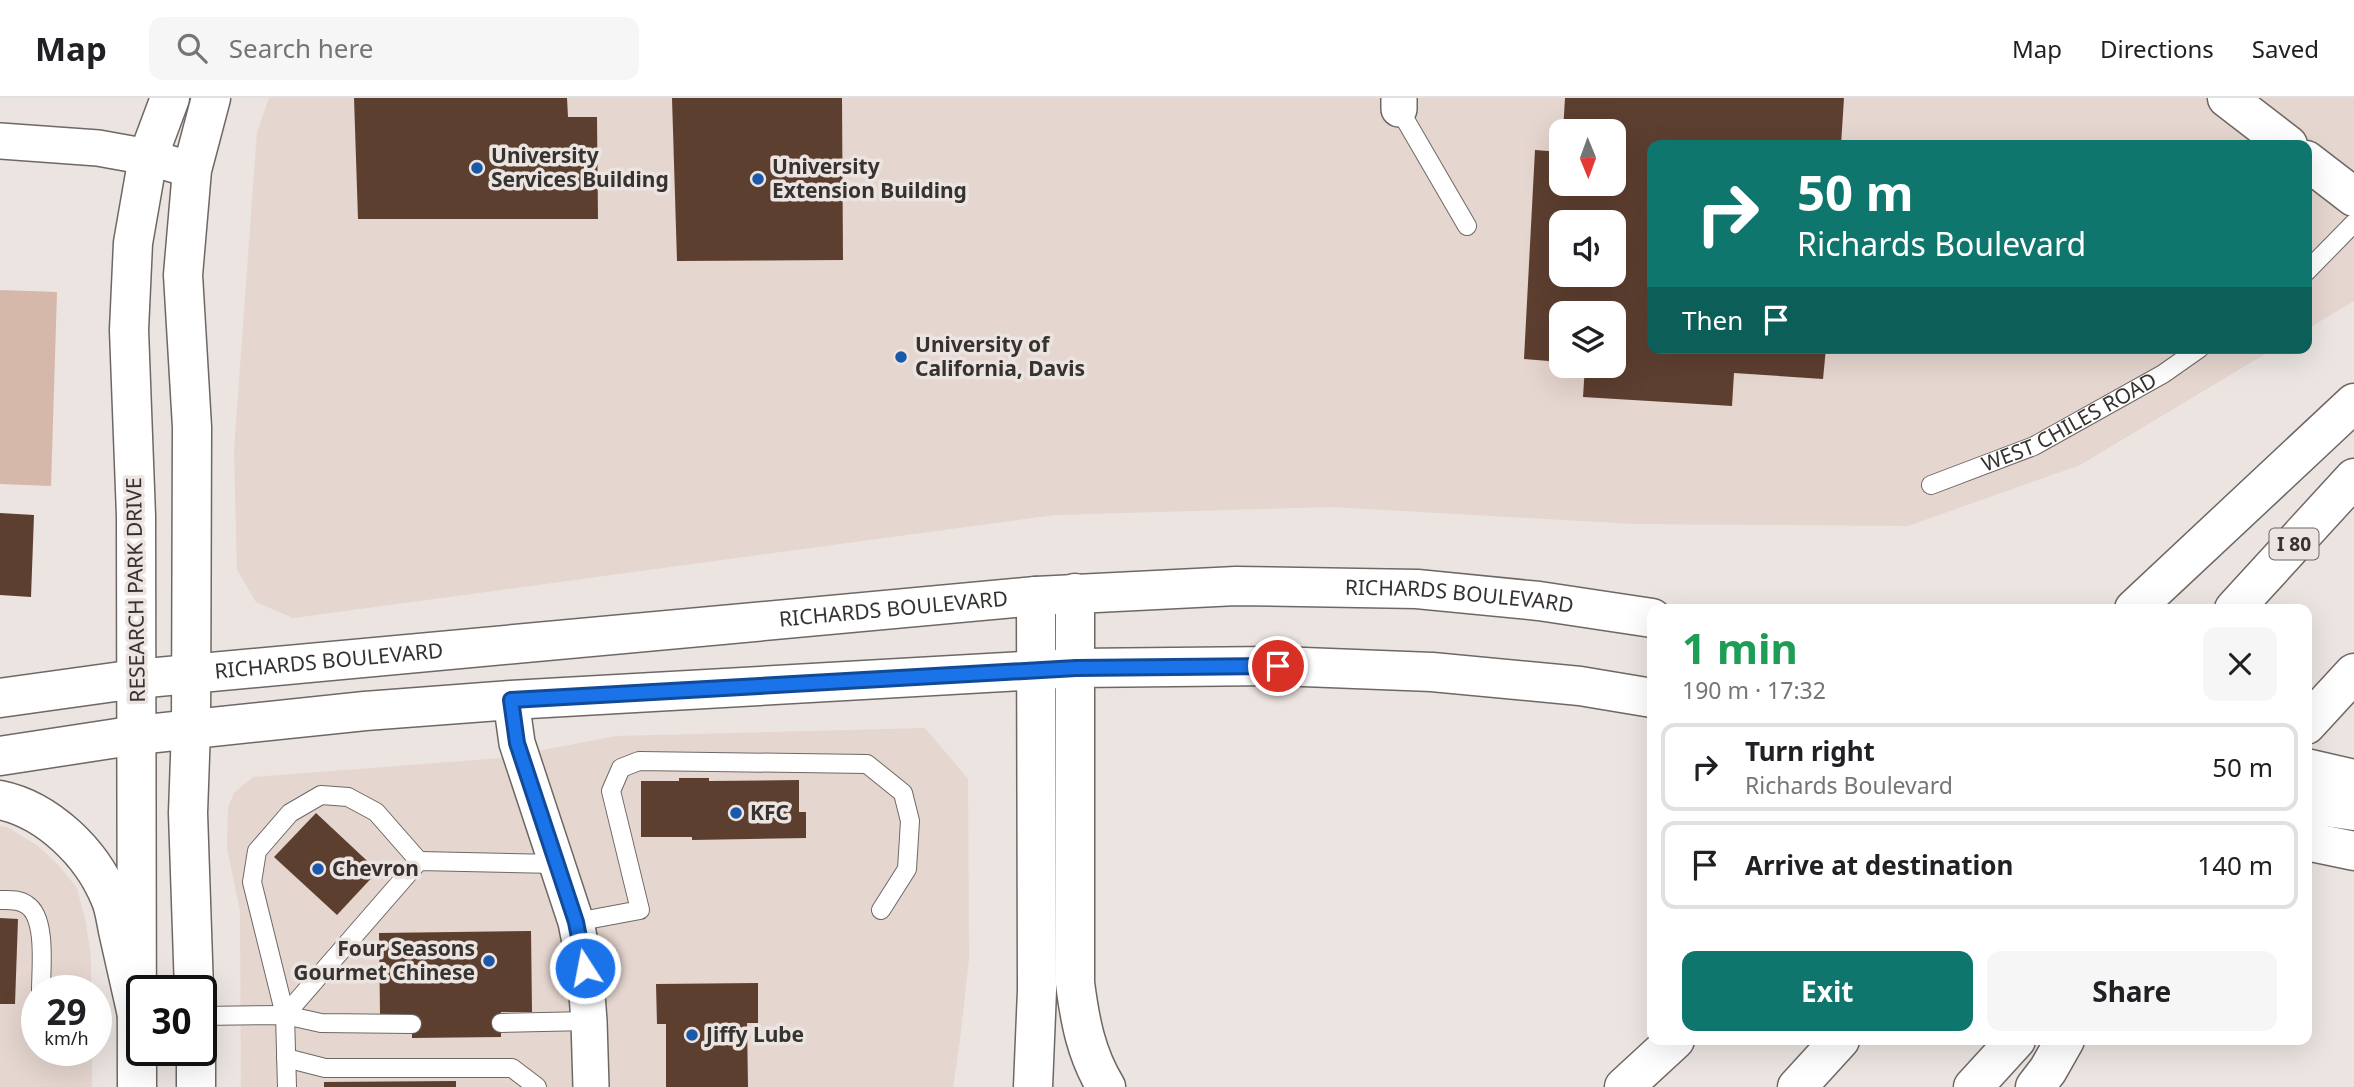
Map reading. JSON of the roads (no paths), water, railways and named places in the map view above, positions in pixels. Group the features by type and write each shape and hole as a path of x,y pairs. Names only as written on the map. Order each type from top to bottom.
{"main road":[{"name":"RESEARCH PARK DRIVE","path":"137,975 136,516 129,330 133,243 148,157 170,98"},
{"path":"193,975 188,813 191,729 192,427 183,275 192,170 211,98"},
{"path":"2227,98 2282,140"},
{"path":"2312,165 2354,197"},
{"path":"2139,604 2354,403"},
{"name":"I 80","path":"2239,604 2354,478"},
{"name":"RICHARDS BOULEVARD","path":"0,698 136,678 1075,593 1236,586 1418,590 1539,601 1647,617"},
{"path":"1075,593 1075,983 1081,1028 1098,1074 1106,1087"},
{"path":"1033,1087 1037,1008 1037,596"},
{"path":"0,755 137,735 365,711 1038,669 1278,666 1432,672 1580,686 1647,697"},
{"path":"2312,718 2354,673"},
{"path":"2312,769 2354,779"},
{"path":"0,800 13,802 38,814 66,835 92,866 110,898 128,975"},
{"path":"2312,805 2354,811"},
{"path":"2312,842 2348,850"},
{"path":"1624,1087 1670,1045"},
{"path":"1797,1087 1835,1045"},
{"path":"1973,1087 2012,1045"},
{"path":"2035,1087 2062,1045"},
{"name":"RESEARCH PARK DRIVE","path":"137,1066 137,1087"},
{"path":"195,1066 196,1087"}],"street":[{"path":"0,141 99,148 148,157 192,170"},
{"path":"511,700 517,743 576,922 585,968 590,1021 591,1087"}],"lane":[{"path":"1399,103 1467,226"},
{"path":"2312,266 2354,223"},
{"name":"WEST CHILES ROAD","path":"1931,485 2034,446 2163,373 2191,354"},
{"path":"576,922 640,910 611,791 621,768 639,761 867,764 903,793 909,821 906,869 881,910"},
{"path":"287,1087 285,1014 252,882 257,851 290,813 321,795 348,797 376,813 419,861 556,864"},
{"path":"285,1014 419,861"},
{"path":"0,900 27,905 36,914 41,933 41,975"},
{"path":"217,1016 285,1014 321,1023 412,1024"},
{"path":"501,1024 590,1021"},
{"path":"286,1058 325,1068 512,1068 537,1087"}],"place":[{"name":"University Services Building","path":"477,168"},
{"name":"University Extension Building","path":"758,179"},
{"name":"University of California, Davis","path":"901,357"},
{"name":"KFC","path":"736,813"},
{"name":"Chevron","path":"318,869"},
{"name":"Four Seasons Gourmet Chinese","path":"489,961"},
{"name":"Jiffy Lube","path":"692,1035"}]}
